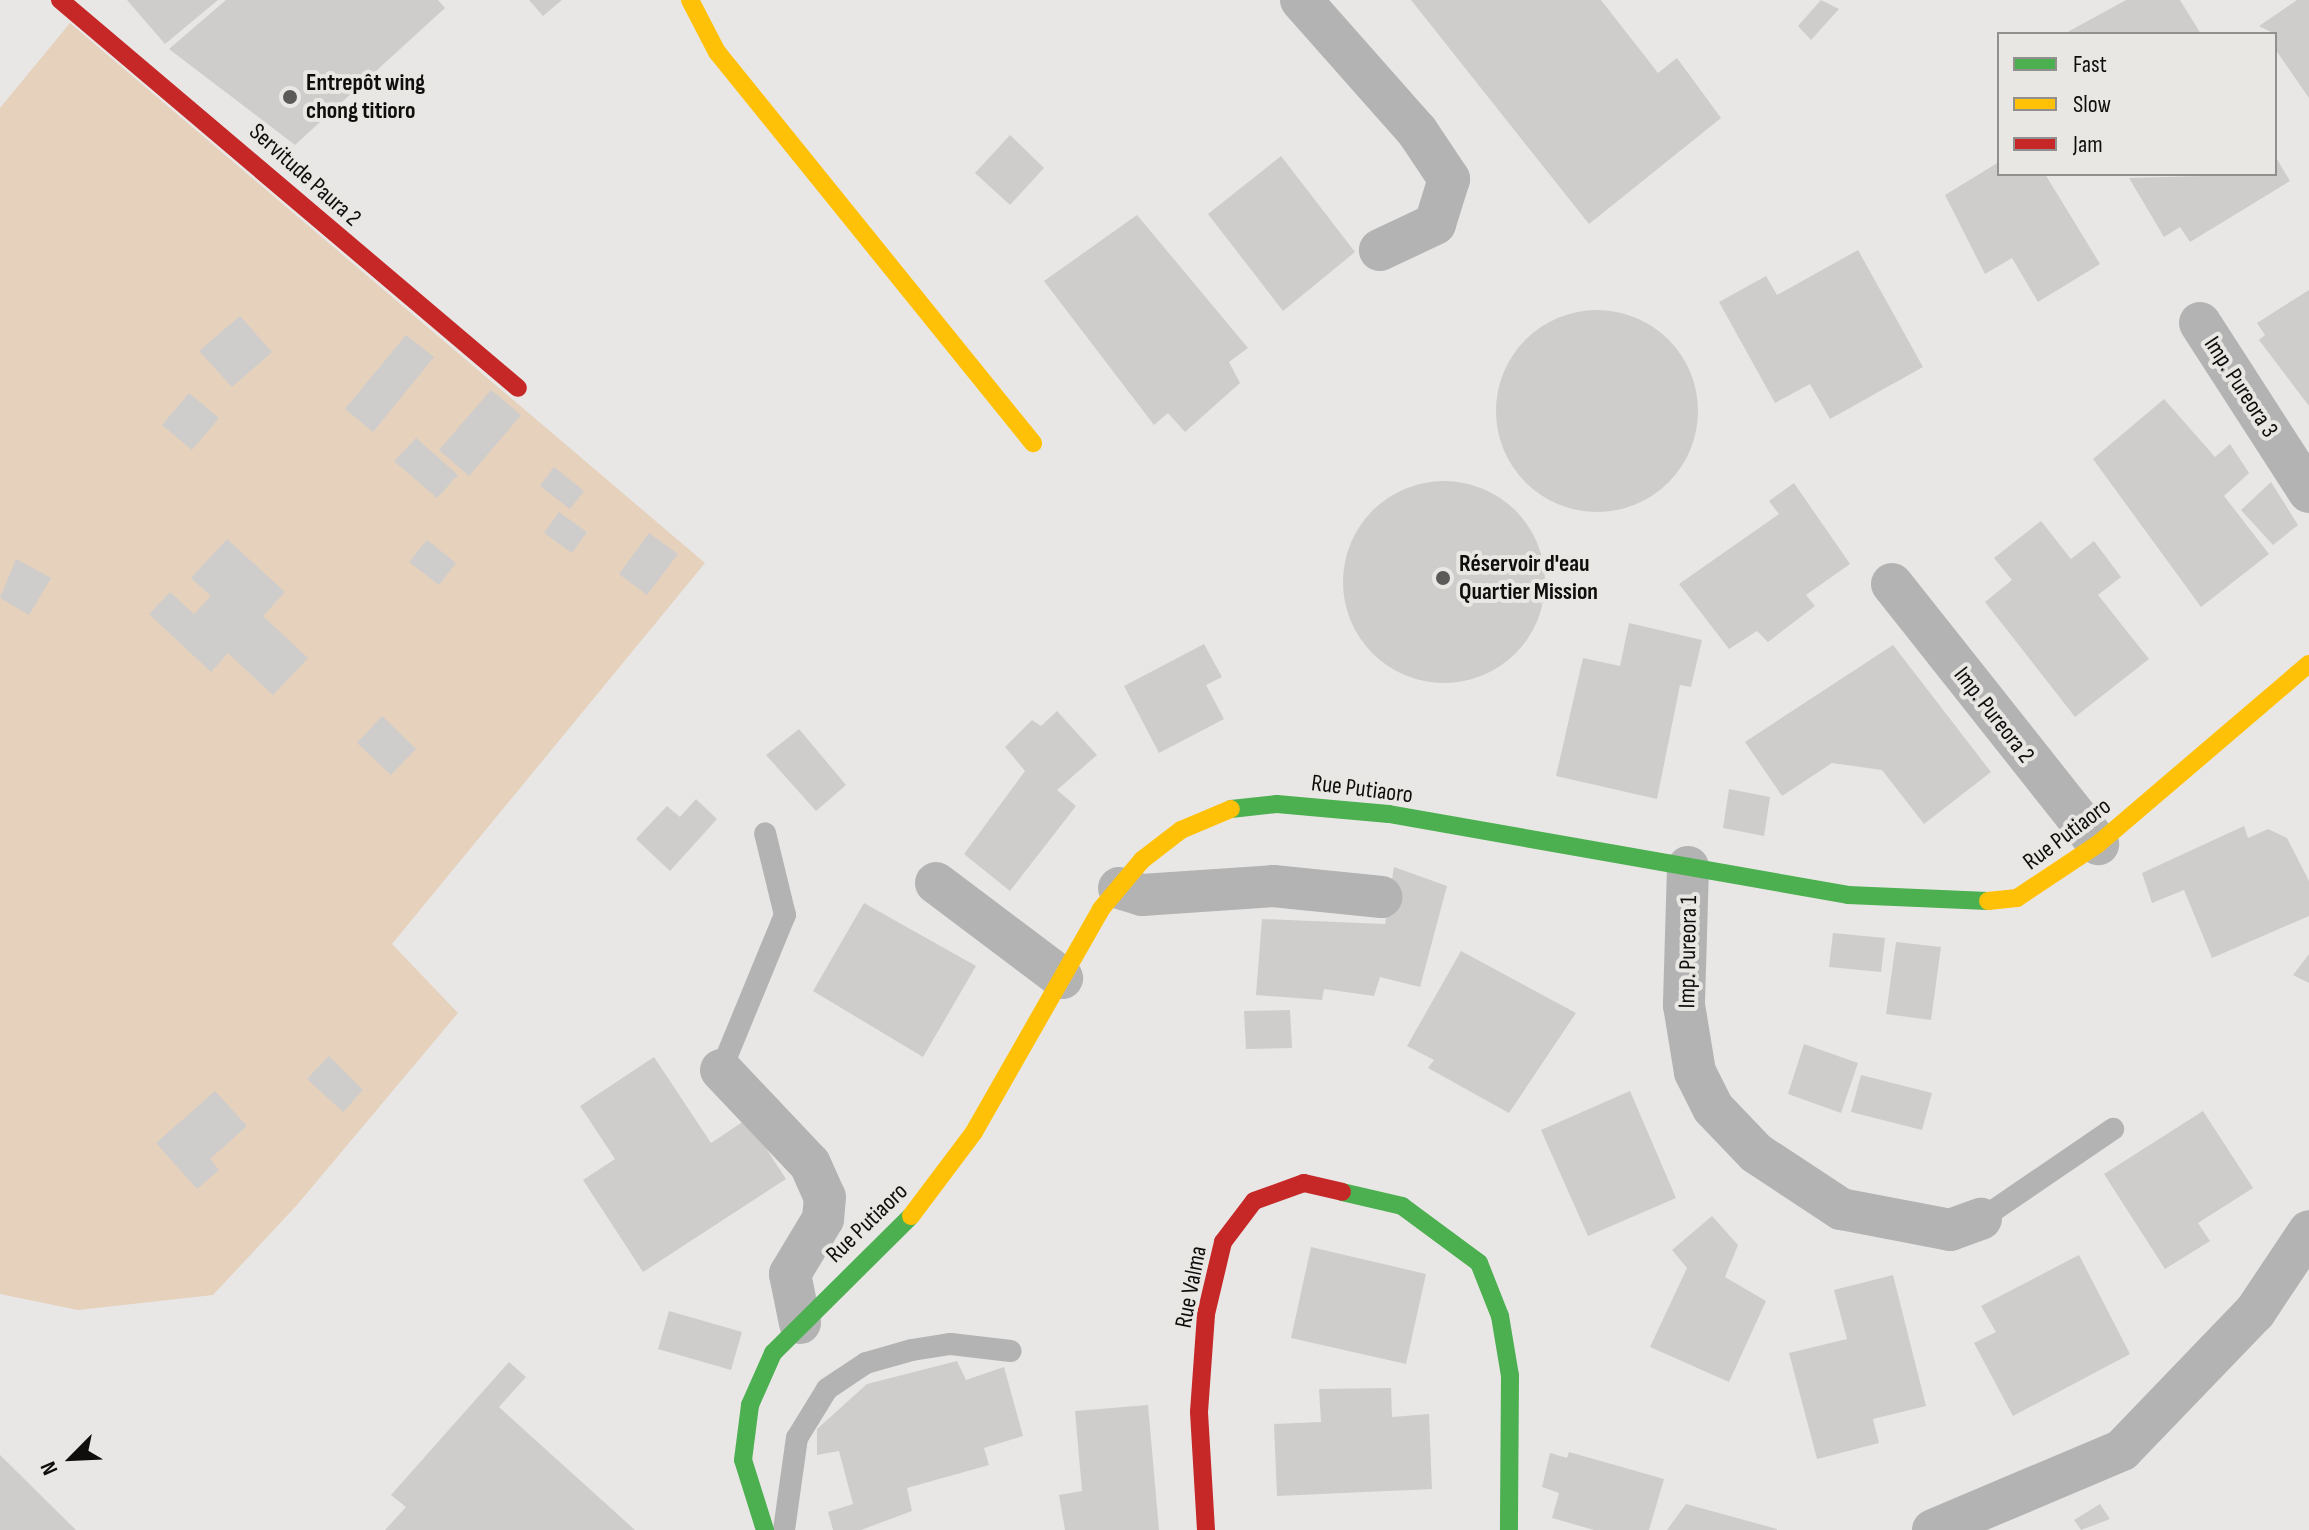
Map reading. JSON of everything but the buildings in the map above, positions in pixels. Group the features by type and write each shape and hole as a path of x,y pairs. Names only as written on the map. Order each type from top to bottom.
{"main road":[{"name":"Servitude Paura 2","path":"60,0 518,388"},
{"path":"690,0 717,52 1033,443"},
{"name":"Rue Putiaoro","path":"765,1530 743,1460 750,1405 773,1353 927,1201 1119,888 1181,830 1224,810 1277,804 1389,814 1848,895 1962,904 2017,898 2098,844 2309,664"},
{"name":"Rue Valma","path":"1206,1530 1199,1412 1206,1314 1223,1242 1254,1201 1304,1183 1402,1206 1446,1232 1479,1263 1500,1316 1510,1376 1509,1530"}],"street":[{"path":"1301,0 1417,131 1449,179 1435,224 1380,250"},
{"name":"Imp. Pureora 3","path":"2200,323 2309,492"},
{"name":"Imp. Pureora 2","path":"1892,584 2098,844"},
{"name":"Imp. Pureora 1","path":"1688,867 1684,1005 1695,1072 1713,1108 1756,1153 1841,1209 1950,1230 1981,1219"},
{"path":"936,883 1062,978"},
{"path":"1119,888 1142,895 1273,886 1381,897"},
{"path":"721,1070 810,1164 825,1197 823,1219 790,1274 800,1323"},
{"path":"1933,1530 2122,1450 2255,1312 2309,1231"}],"lane":[{"path":"721,1070 785,915 765,833"},
{"path":"1981,1219 2113,1129"},
{"path":"784,1530 797,1438 827,1389 866,1363 912,1350 951,1344 1011,1351"}],"shaded area":[{"path":"70,23 705,563 392,944 458,1013 297,1205 213,1295 78,1310 0,1294 0,108"}],"traffic: fast":[{"path":"1231,809 1277,804 1389,814 1848,895 1988,901"},
{"path":"1342,1192 1402,1206 1479,1263 1500,1316 1510,1376 1509,1530"},
{"path":"765,1530 743,1460 750,1405 773,1353 911,1216"}],"traffic: slow":[{"path":"690,0 717,52 1033,443"},
{"path":"1988,901 2017,898 2098,844 2309,664"},
{"path":"911,1216 974,1132 1101,909 1142,860 1181,830 1231,809"}],"traffic: jam":[{"path":"60,0 518,388"},
{"path":"1206,1530 1199,1412 1206,1314 1223,1242 1254,1201 1304,1183 1342,1192"}],"place":[{"name":"Entrepôt wing chong titioro","path":"290,97"},
{"name":"Réservoir d'eau Quartier Mission","path":"1443,578"}]}
